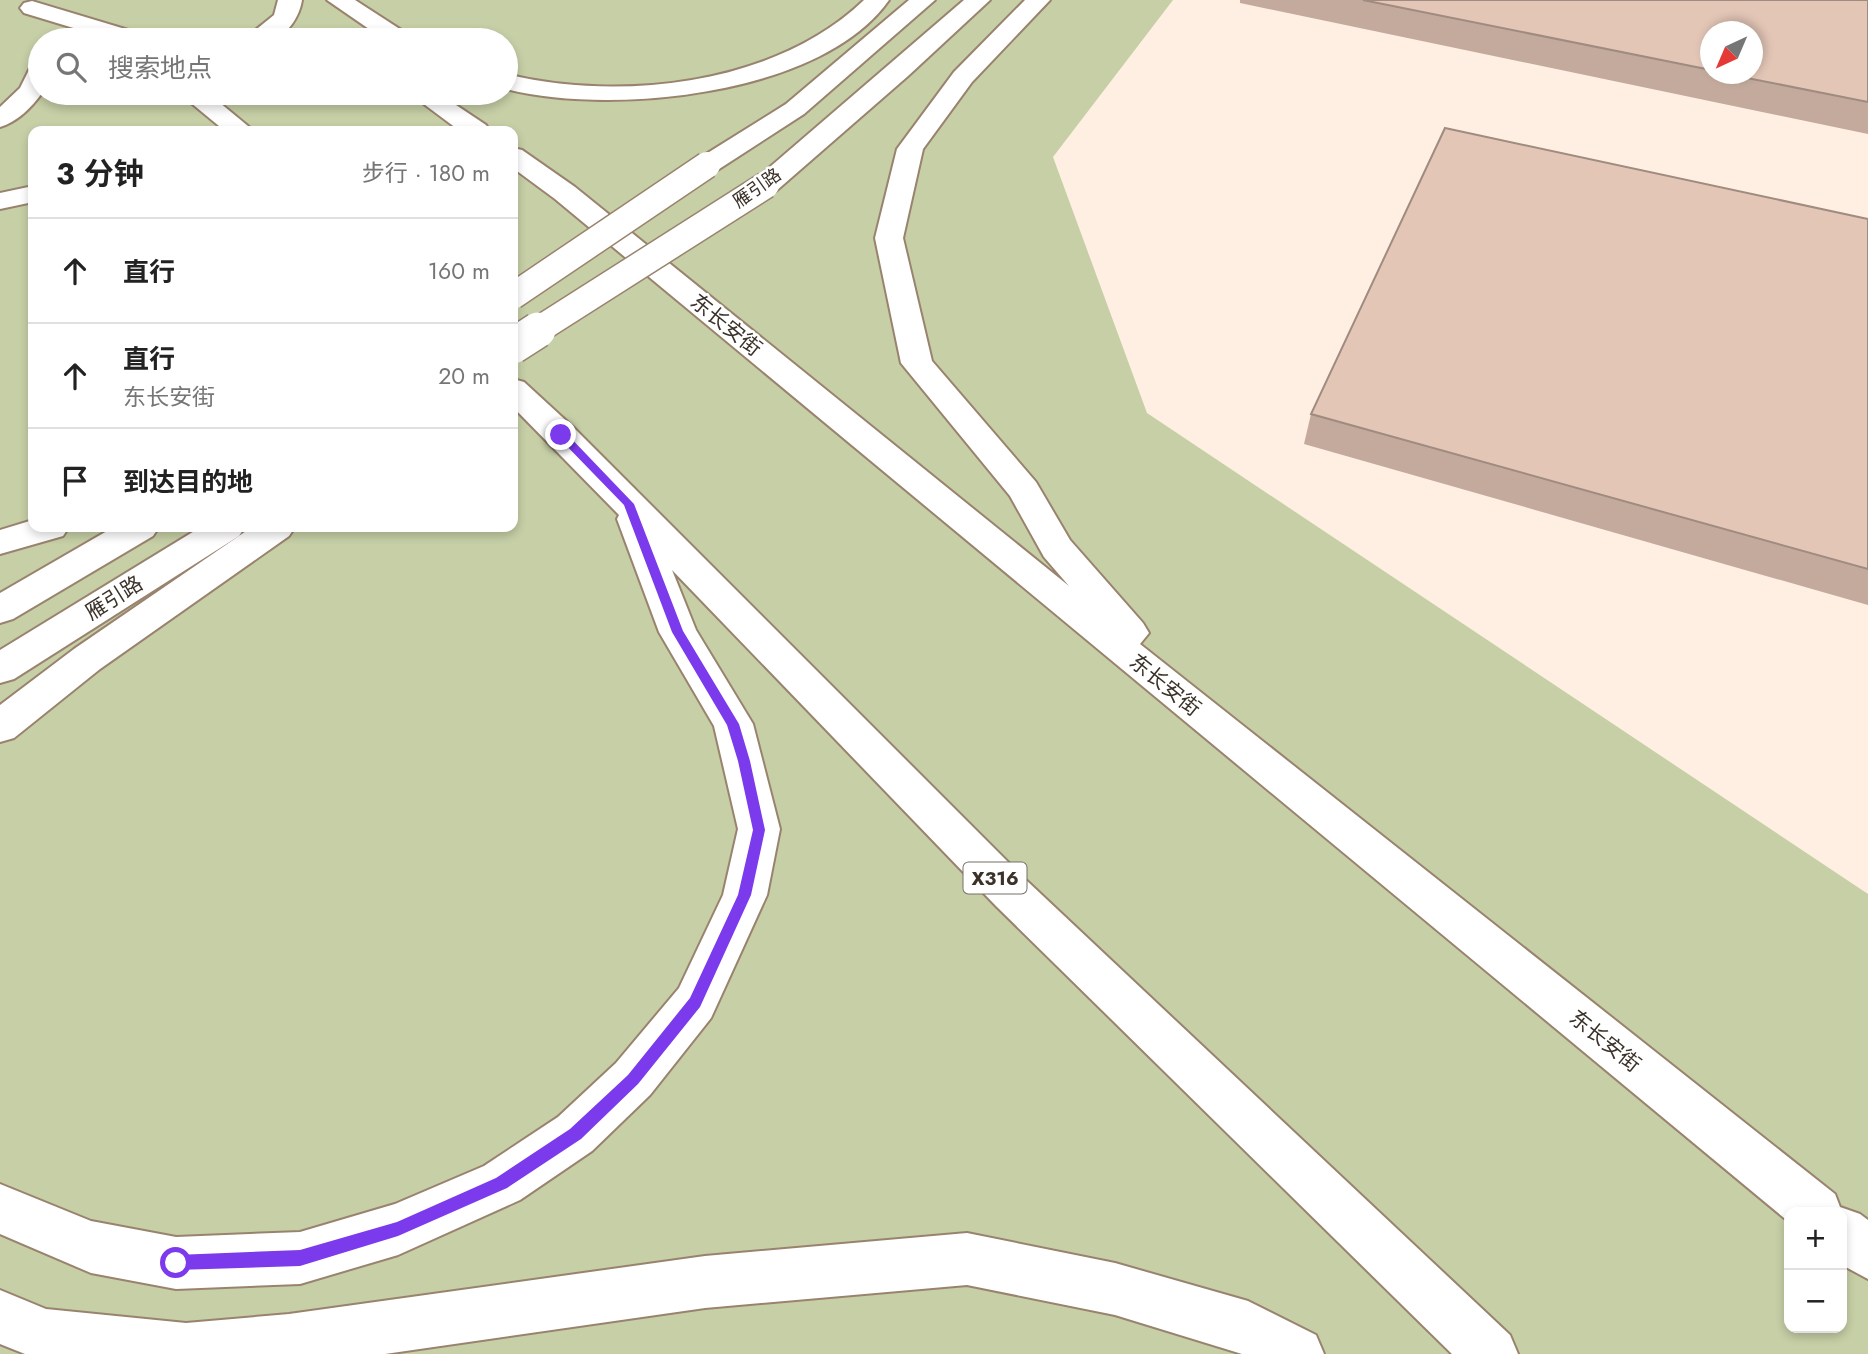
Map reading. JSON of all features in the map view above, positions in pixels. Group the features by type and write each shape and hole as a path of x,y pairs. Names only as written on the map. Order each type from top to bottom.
{"main road":[{"path":"275,28 290,8 290,0"},
{"path":"320,0 349,28"},
{"path":"339,0 382,28"},
{"path":"518,83 568,92 642,93 720,84 783,64 839,34 877,0"},
{"path":"518,293 794,109 923,0"},
{"name":"雁引路","path":"518,343 766,185 978,0"},
{"path":"1038,0 963,77 910,149 889,238 917,363 1024,490 1057,548 1203,716"},
{"path":"28,4 41,28"},
{"path":"28,4 59,28"},
{"path":"28,4 101,28"},
{"path":"0,119 18,106 28,94"},
{"path":"207,105 235,126"},
{"path":"439,105 470,126"},
{"name":"东长安街","path":"518,160 576,201 1203,716 1811,1207"},
{"path":"0,201 28,195"},
{"name":"X316","path":"518,394 1011,893 1491,1354"},
{"path":"0,1209 91,1247 176,1263 300,1258 398,1229 502,1183 575,1134 633,1080 695,1003 745,895 759,830 733,724 678,632 629,504"},
{"path":"0,542 34,532"},
{"path":"0,610 132,532"},
{"name":"雁引路","path":"0,669 182,573 222,532"},
{"path":"0,727 87,659 182,573 267,532"},
{"path":"1847,1236 1868,1253"},
{"path":"0,1317 46,1336 186,1350 289,1340 705,1282 967,1259 1115,1289 1248,1328 1297,1354"}],"green space":[{"path":"0,0 1173,0 1053,157 1147,413 1868,894 1868,1354 0,1354"}],"building":[{"path":"1363,0 1868,0 1868,102 1763,81 1763,21 1700,21 1700,68"},
{"path":"1445,128 1868,219 1868,569 1311,414"}],"route":[{"path":"176,1263 300,1258 398,1229 502,1183 575,1134 633,1080 695,1003 745,895 759,830 744,761 733,724 678,632 629,504 561,435"}]}
